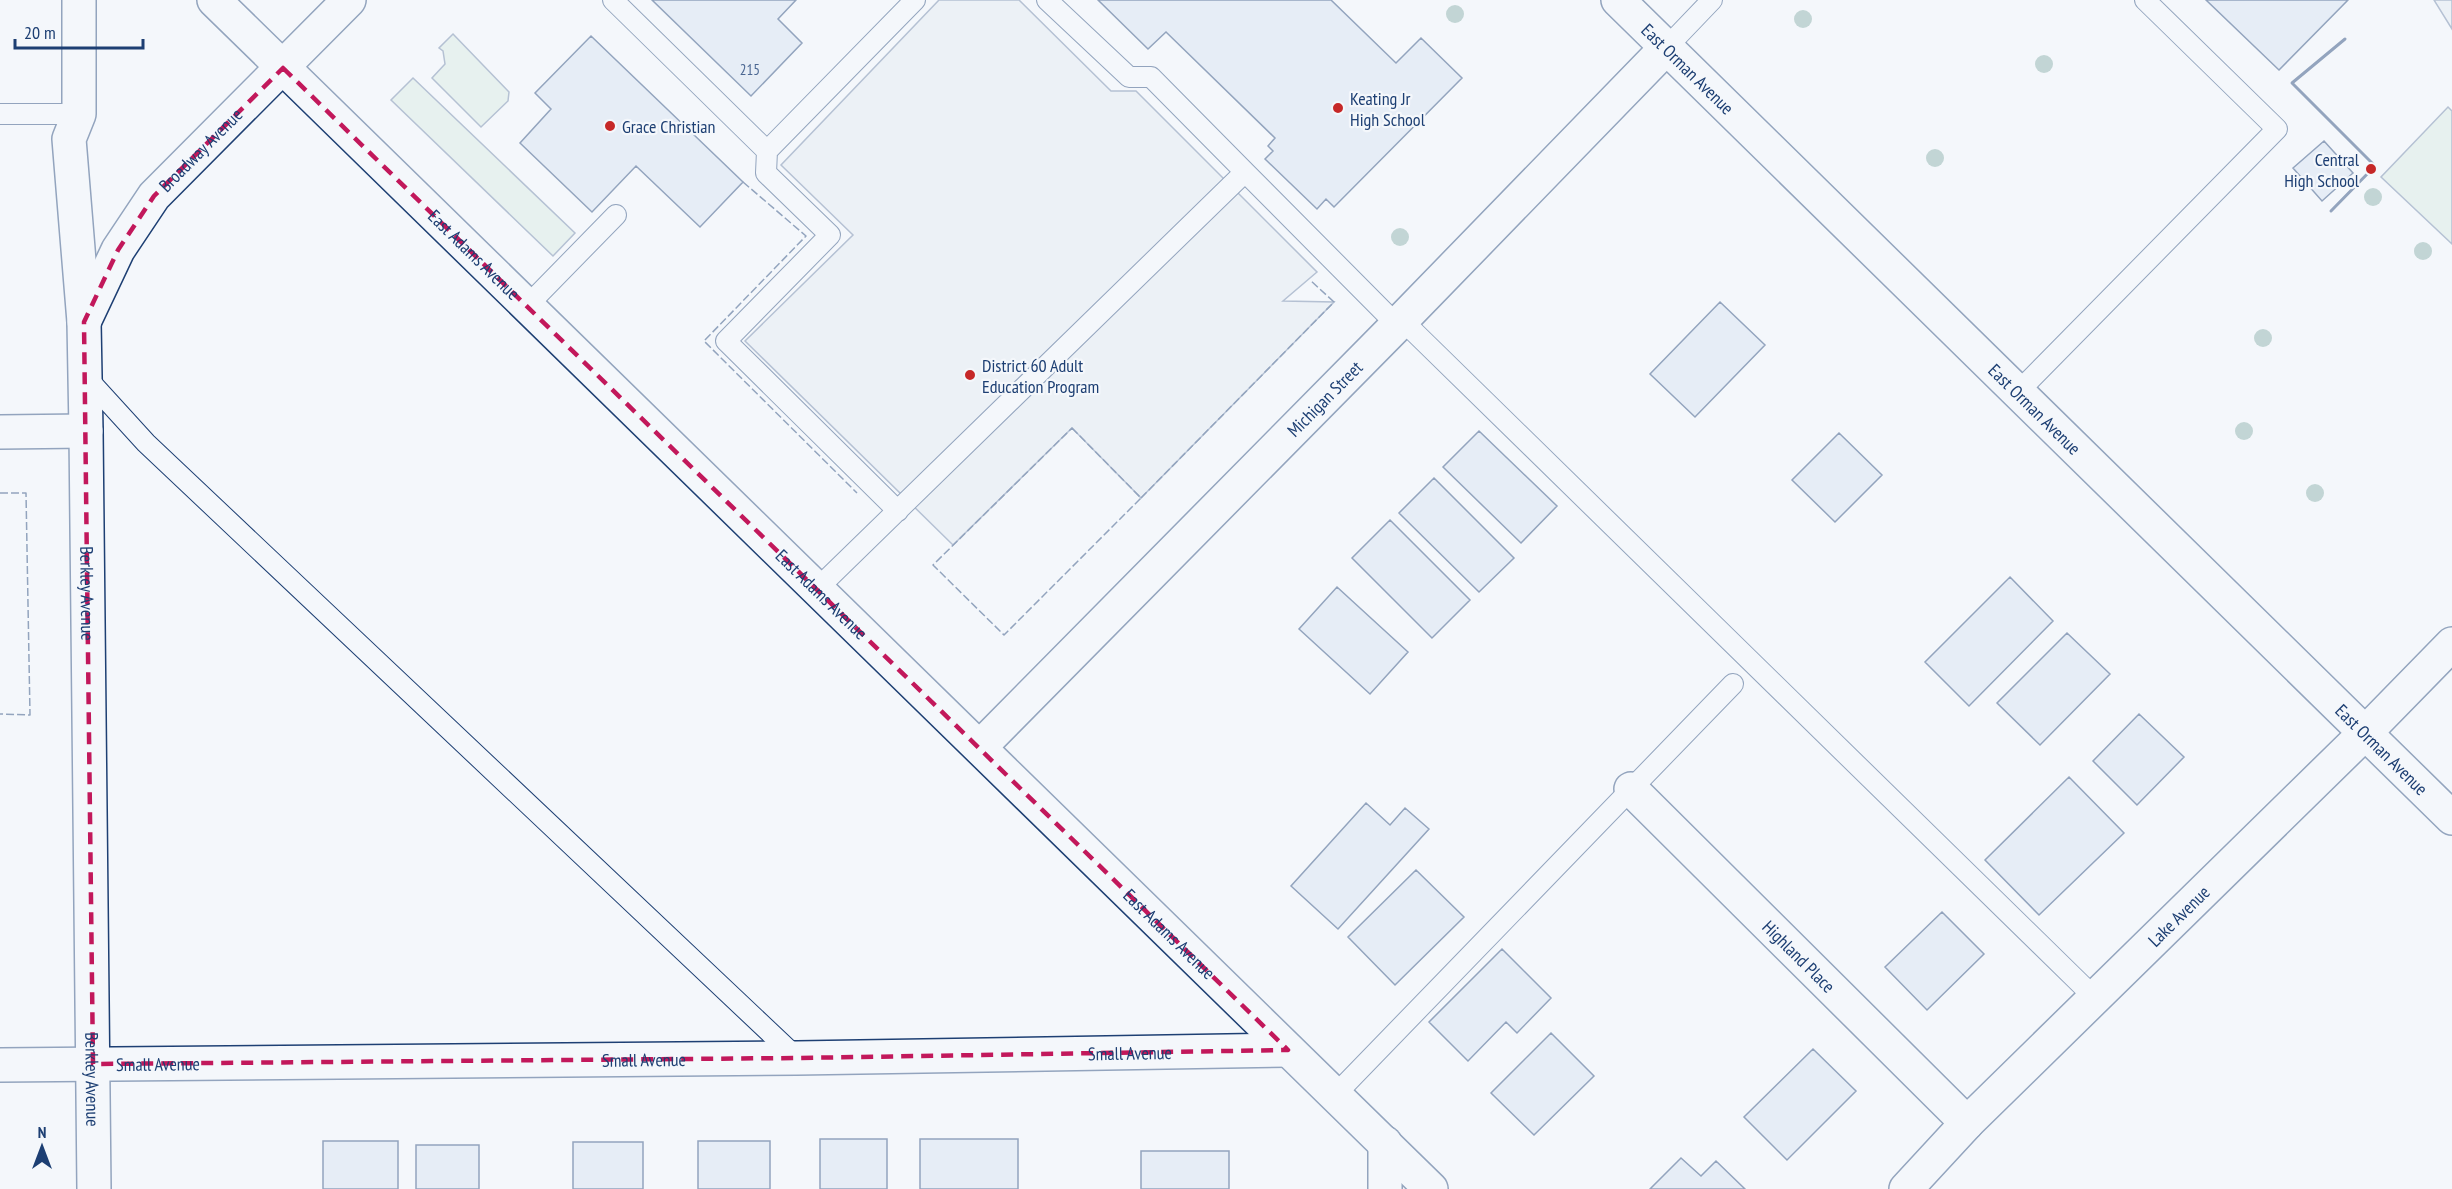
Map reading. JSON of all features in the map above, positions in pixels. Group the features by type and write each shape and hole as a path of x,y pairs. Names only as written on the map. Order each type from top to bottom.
{"street":[{"name":"Berkley Avenue","path":"79,0 79,114 69,139 84,322 94,1189"},
{"name":"East Adams Avenue","path":"214,0 1431,1189"},
{"name":"Broadway Avenue","path":"84,322 118,250 153,196 349,0"},
{"name":"East Orman Avenue","path":"1618,0 2452,818"},
{"name":"Michigan Street","path":"980,747 1667,47"},
{"path":"0,432 86,431"},
{"name":"Lake Avenue","path":"1906,1189 1967,1123 2365,733 2452,644"},
{"name":"Highland Place","path":"1631,789 1967,1123"},
{"name":"Small Avenue","path":"0,1065 797,1058 1288,1050"},
{"path":"1385,1143 1385,1189"}],"lane":[{"path":"613,0 767,151"},
{"path":"898,511 726,340 830,235 766,173 767,151 915,0"},
{"path":"1047,0 1129,77 1151,77 1245,172 2095,998"},
{"path":"1667,47 1712,0"},
{"path":"2018,392 2277,129 2145,0"},
{"path":"0,114 79,114"},
{"path":"818,588 1245,172"},
{"path":"527,306 616,215"},
{"path":"84,375 146,443 797,1058"},
{"path":"1335,1095 1732,684"}],"highlighted area":[{"path":"283,68 1288,1050 797,1058 93,1064 84,322 118,250 154,196"}],"shaded area":[{"path":"939,0 1019,0 1111,91 1136,91 1317,272 1283,301 1334,302 1141,498 1072,428 953,545 745,341 853,235 781,165"},
{"path":"2434,0 2452,0 2452,29"},
{"path":"453,34 509,92 508,101 481,127 432,78 445,64 443,51 439,48"},
{"path":"413,78 575,233 553,256 391,100"},
{"path":"2448,107 2452,111 2452,244 2381,177"}],"building":[{"path":"652,0 796,0 778,19 802,43 751,96"},
{"name":"Keating Jr High School","path":"1098,0 1331,0 1396,63 1421,38 1462,78 1334,207 1326,199 1317,209 1265,159 1273,151 1268,146 1275,138 1166,32 1148,49"},
{"path":"2206,0 2348,0 2279,70"},
{"name":"Grace Christian","path":"591,36 743,182 700,227 636,166 592,212 520,143 551,109 535,93"},
{"path":"2324,141 2353,173 2322,201 2293,168"},
{"path":"1720,302 1765,345 1695,417 1650,374"},
{"path":"1479,431 1557,506 1521,543 1443,467"},
{"path":"1839,433 1882,475 1835,522 1792,480"},
{"path":"1434,478 1514,558 1479,592 1399,513"},
{"path":"1390,520 1470,600 1432,638 1352,558"},
{"path":"2010,577 2053,621 1969,706 1925,662"},
{"path":"1337,587 1408,652 1370,694 1299,629"},
{"path":"2067,633 2110,674 2040,745 1997,703"},
{"path":"2139,714 2184,757 2137,805 2093,761"},
{"path":"2069,777 2124,833 2039,915 1985,860"},
{"path":"1366,803 1390,825 1405,808 1429,829 1338,929 1291,886"},
{"path":"1416,870 1464,917 1395,985 1348,937"},
{"path":"1942,912 1984,954 1927,1010 1885,967"},
{"path":"1502,949 1551,998 1517,1033 1506,1022 1468,1061 1429,1022"},
{"path":"1551,1033 1594,1076 1534,1135 1491,1093"},
{"path":"1813,1049 1856,1091 1787,1160 1744,1117"},
{"path":"820,1139 887,1139 887,1189 820,1189"},
{"path":"920,1139 1018,1139 1018,1189 920,1189"},
{"path":"323,1141 398,1141 398,1189 323,1189"},
{"path":"698,1141 770,1141 770,1189 698,1189"},
{"path":"573,1142 643,1142 643,1189 573,1189"},
{"path":"416,1145 479,1145 479,1189 416,1189"},
{"path":"1141,1151 1229,1151 1229,1189 1141,1189"},
{"path":"1681,1158 1701,1176 1716,1161 1745,1189 1650,1189"}],"fence":[{"path":"743,182 806,236 704,341 857,493"},
{"path":"1141,498 1334,302 1310,280"},
{"path":"1072,428 1141,498 1004,635 933,565 1072,428"},
{"path":"0,493 26,493 30,715 0,714"}],"wall":[{"path":"2331,211 2375,166 2292,83 2345,39"}],"place":[{"name":"Keating Jr High School","path":"1338,108"},
{"name":"Grace Christian","path":"610,126"},
{"name":"Central High School","path":"2371,169"},
{"name":"District 60 Adult Education Program","path":"970,375"}]}
